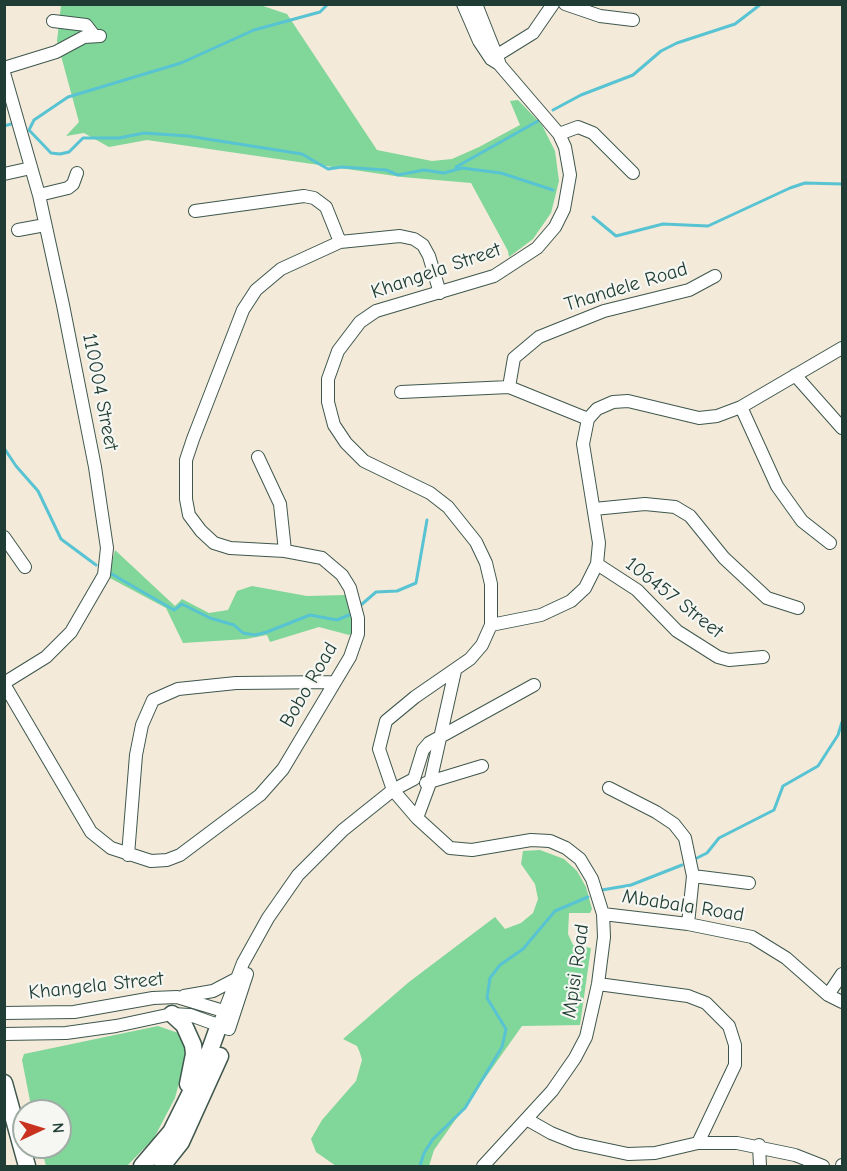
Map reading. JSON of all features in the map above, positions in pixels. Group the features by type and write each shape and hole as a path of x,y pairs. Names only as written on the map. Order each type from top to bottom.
{"main road":[{"path":"172,1014 184,1025 193,1045 194,1054 183,1108"},
{"path":"142,1167 171,1132 227,1020"},
{"path":"162,1167 181,1142 216,1068 227,1020"},
{"path":"4,1077 12,1101"},
{"path":"4,1083 27,1167"}],"street":[{"name":"Khangela Street","path":"463,4 479,41 559,135 565,147 570,176 564,209 555,227 537,248 517,264 494,276 376,311 360,322 347,335 332,364 328,379 328,402 334,425 345,443 364,461 430,493 448,507 476,542 486,563 491,584 491,626"},
{"name":"Khangela Street","path":"476,4 496,60"},
{"path":"496,60 533,33 553,4"},
{"path":"565,4 600,16 633,20"},
{"path":"4,68 56,52 97,35 86,25 53,21"},
{"name":"110004 Street","path":"4,73 39,195 95,467 107,548 104,575 71,632 46,657 4,684"},
{"path":"559,135 574,127 593,133 633,173"},
{"path":"4,174 31,168"},
{"path":"39,195 68,188 77,173"},
{"path":"195,211 304,196 314,198 326,207 340,242"},
{"path":"18,230 45,225"},
{"name":"Bobo Road","path":"4,684 91,832 111,848 151,861 167,860 180,855 260,795 283,768 350,657 358,634 358,618 350,588 338,569 322,558 285,551 249,550 214,543 189,515 186,499 186,460 237,322 256,290 281,269 340,242 392,236 414,239 423,245 429,256 440,292"},
{"name":"Thandele Road","path":"509,387 514,358 539,337 604,311 689,290 715,276"},
{"path":"393,790 379,749 381,732 386,721 414,697 455,671 482,645 491,626 541,615 571,601 585,588 597,564 599,543 583,444 588,419 597,409 612,402 627,401 699,418 717,416 741,407 843,348"},
{"path":"795,375 843,429"},
{"path":"401,392 509,387 588,419"},
{"path":"741,407 777,486 802,521 830,543"},
{"path":"258,457 280,504 285,551"},
{"path":"594,509 645,504 675,507 690,516 724,558 767,598 798,608"},
{"path":"4,537 25,567"},
{"name":"106457 Street","path":"597,564 637,591 677,631 718,657 729,660 763,657"},
{"path":"417,818 430,783 438,738 455,671"},
{"path":"128,855 136,755 142,725 153,700 178,689 236,683 334,682"},
{"path":"227,1020 236,980 280,898 298,874 343,830 393,790 410,782 416,775 423,750 438,738 534,685"},
{"path":"410,782 430,783 482,765"},
{"path":"609,788 674,824 685,838 693,876 688,924"},
{"name":"Mpisi Road","path":"393,790 443,844 457,850 531,840 550,842 566,848 580,859 592,879 603,914 598,984 591,1020 575,1058 528,1120 483,1167"},
{"path":"693,876 749,883"},
{"name":"Mbabala Road","path":"603,914 735,932 761,941 786,958 828,995 843,1002"},
{"path":"227,1020 258,939"},
{"path":"828,995 843,974"},
{"path":"177,997 213,991 236,980"},
{"path":"598,984 688,996 706,1003 720,1014 729,1026 735,1045 735,1065 698,1143"},
{"name":"Khangela Street","path":"4,1013 74,1012 153,998 177,997 227,1020"},
{"name":"Khangela Street","path":"6,1034 66,1033 116,1026 172,1014 227,1020"},
{"path":"528,1120 576,1143 628,1154 655,1154 698,1143 759,1145 795,1155 823,1167"},
{"path":"759,1145 760,1167"}],"green space":[{"path":"61,5 260,5 287,14 377,150 432,161 452,159 520,125 510,101 518,100 542,125 555,151 559,181 551,213 533,239 509,257 508,251 471,183 402,177 147,140 109,147 84,133 66,136 79,122 57,41"},
{"path":"115,550 175,606 182,599 209,613 228,610 237,591 252,586 307,596 346,595 353,633 349,635 319,627 270,642 267,635 246,639 183,643 166,608 108,577"},
{"path":"540,850 564,859 577,871 586,887 592,909 590,913 569,913 568,934 573,945 591,948 580,1025 522,1026 434,1150 429,1166 336,1166 316,1152 311,1139 322,1120 356,1081 362,1060 360,1053 357,1046 343,1039 409,982 495,917 505,929 521,923 533,913 538,899 535,884 521,864 523,851"},
{"path":"158,1026 181,1034 187,1053 175,1098 154,1138 127,1166 46,1166 44,1159 72,1159 72,1099 30,1099 22,1060 24,1054"}],"waterway":[{"path":"328,4 320,12 254,30 181,63 68,97 34,120 29,130 51,153 69,152 83,138 119,138 144,133 188,136 302,154 328,169 342,167 386,170 398,175 424,170 444,173 462,168 501,173 553,190"},
{"path":"553,110 581,95 633,75 661,51 677,43 735,24 761,4"},
{"path":"456,167 538,121"},
{"path":"4,126 11,124"},
{"path":"593,217 616,236 663,224 708,226 805,183 842,184"},
{"path":"4,448 38,491 61,539 96,565"},
{"path":"361,605 376,592 397,591 416,583 427,520"},
{"path":"110,573 174,610 182,604 210,618 234,625 243,633 255,635 267,632 310,615 337,620 349,615"},
{"path":"697,858 707,853 719,838 774,810 783,786 818,766 838,735 842,722"},
{"path":"602,890 631,885 682,865"},
{"path":"420,1166 424,1153 433,1139 465,1108 502,1047 506,1029 487,998 490,978 500,965 523,949 555,911 588,897"}]}
